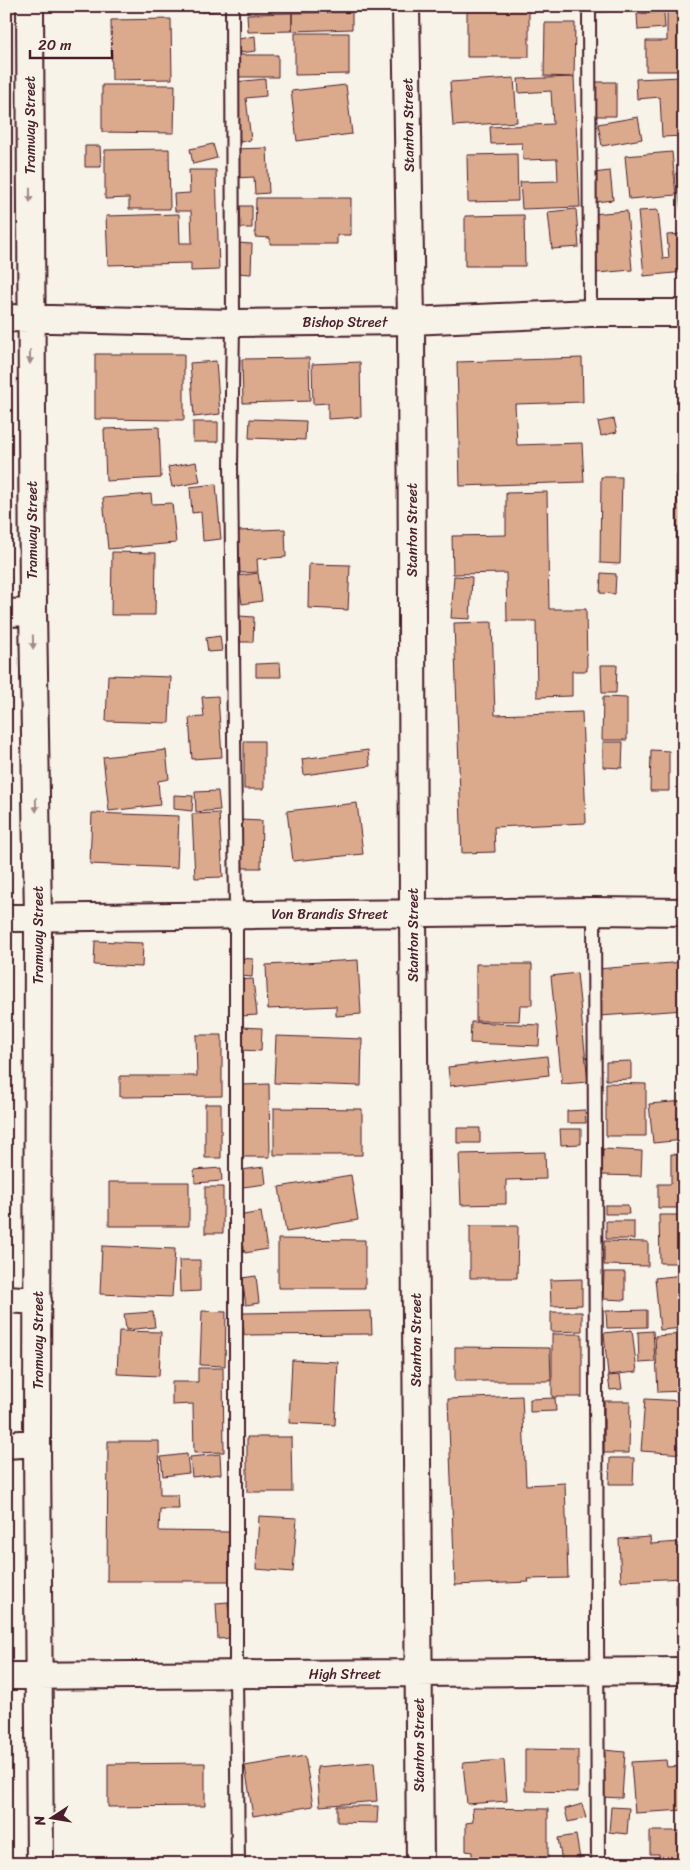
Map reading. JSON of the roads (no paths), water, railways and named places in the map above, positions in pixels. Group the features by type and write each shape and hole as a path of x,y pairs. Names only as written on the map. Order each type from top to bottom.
{"street":[{"name":"Tramway Street","path":"30,6 18,318 32,612 38,917 37,1443 40,1864"},
{"name":"Stanton Street","path":"406,6 411,321 420,1864"},
{"name":"Bishop Street","path":"18,318 233,323 411,321 590,313 684,313"},
{"path":"6,613 32,612"},
{"name":"Von Brandis Street","path":"6,918 236,914 684,912"},
{"path":"6,1299 38,1301"},
{"path":"6,1445 37,1443"},
{"name":"High Street","path":"6,1676 684,1671"}],"lane":[{"path":"232,6 233,323 231,466 236,914 236,1674 238,1864"},
{"path":"589,6 590,313"},
{"path":"594,911 598,1864"}]}
